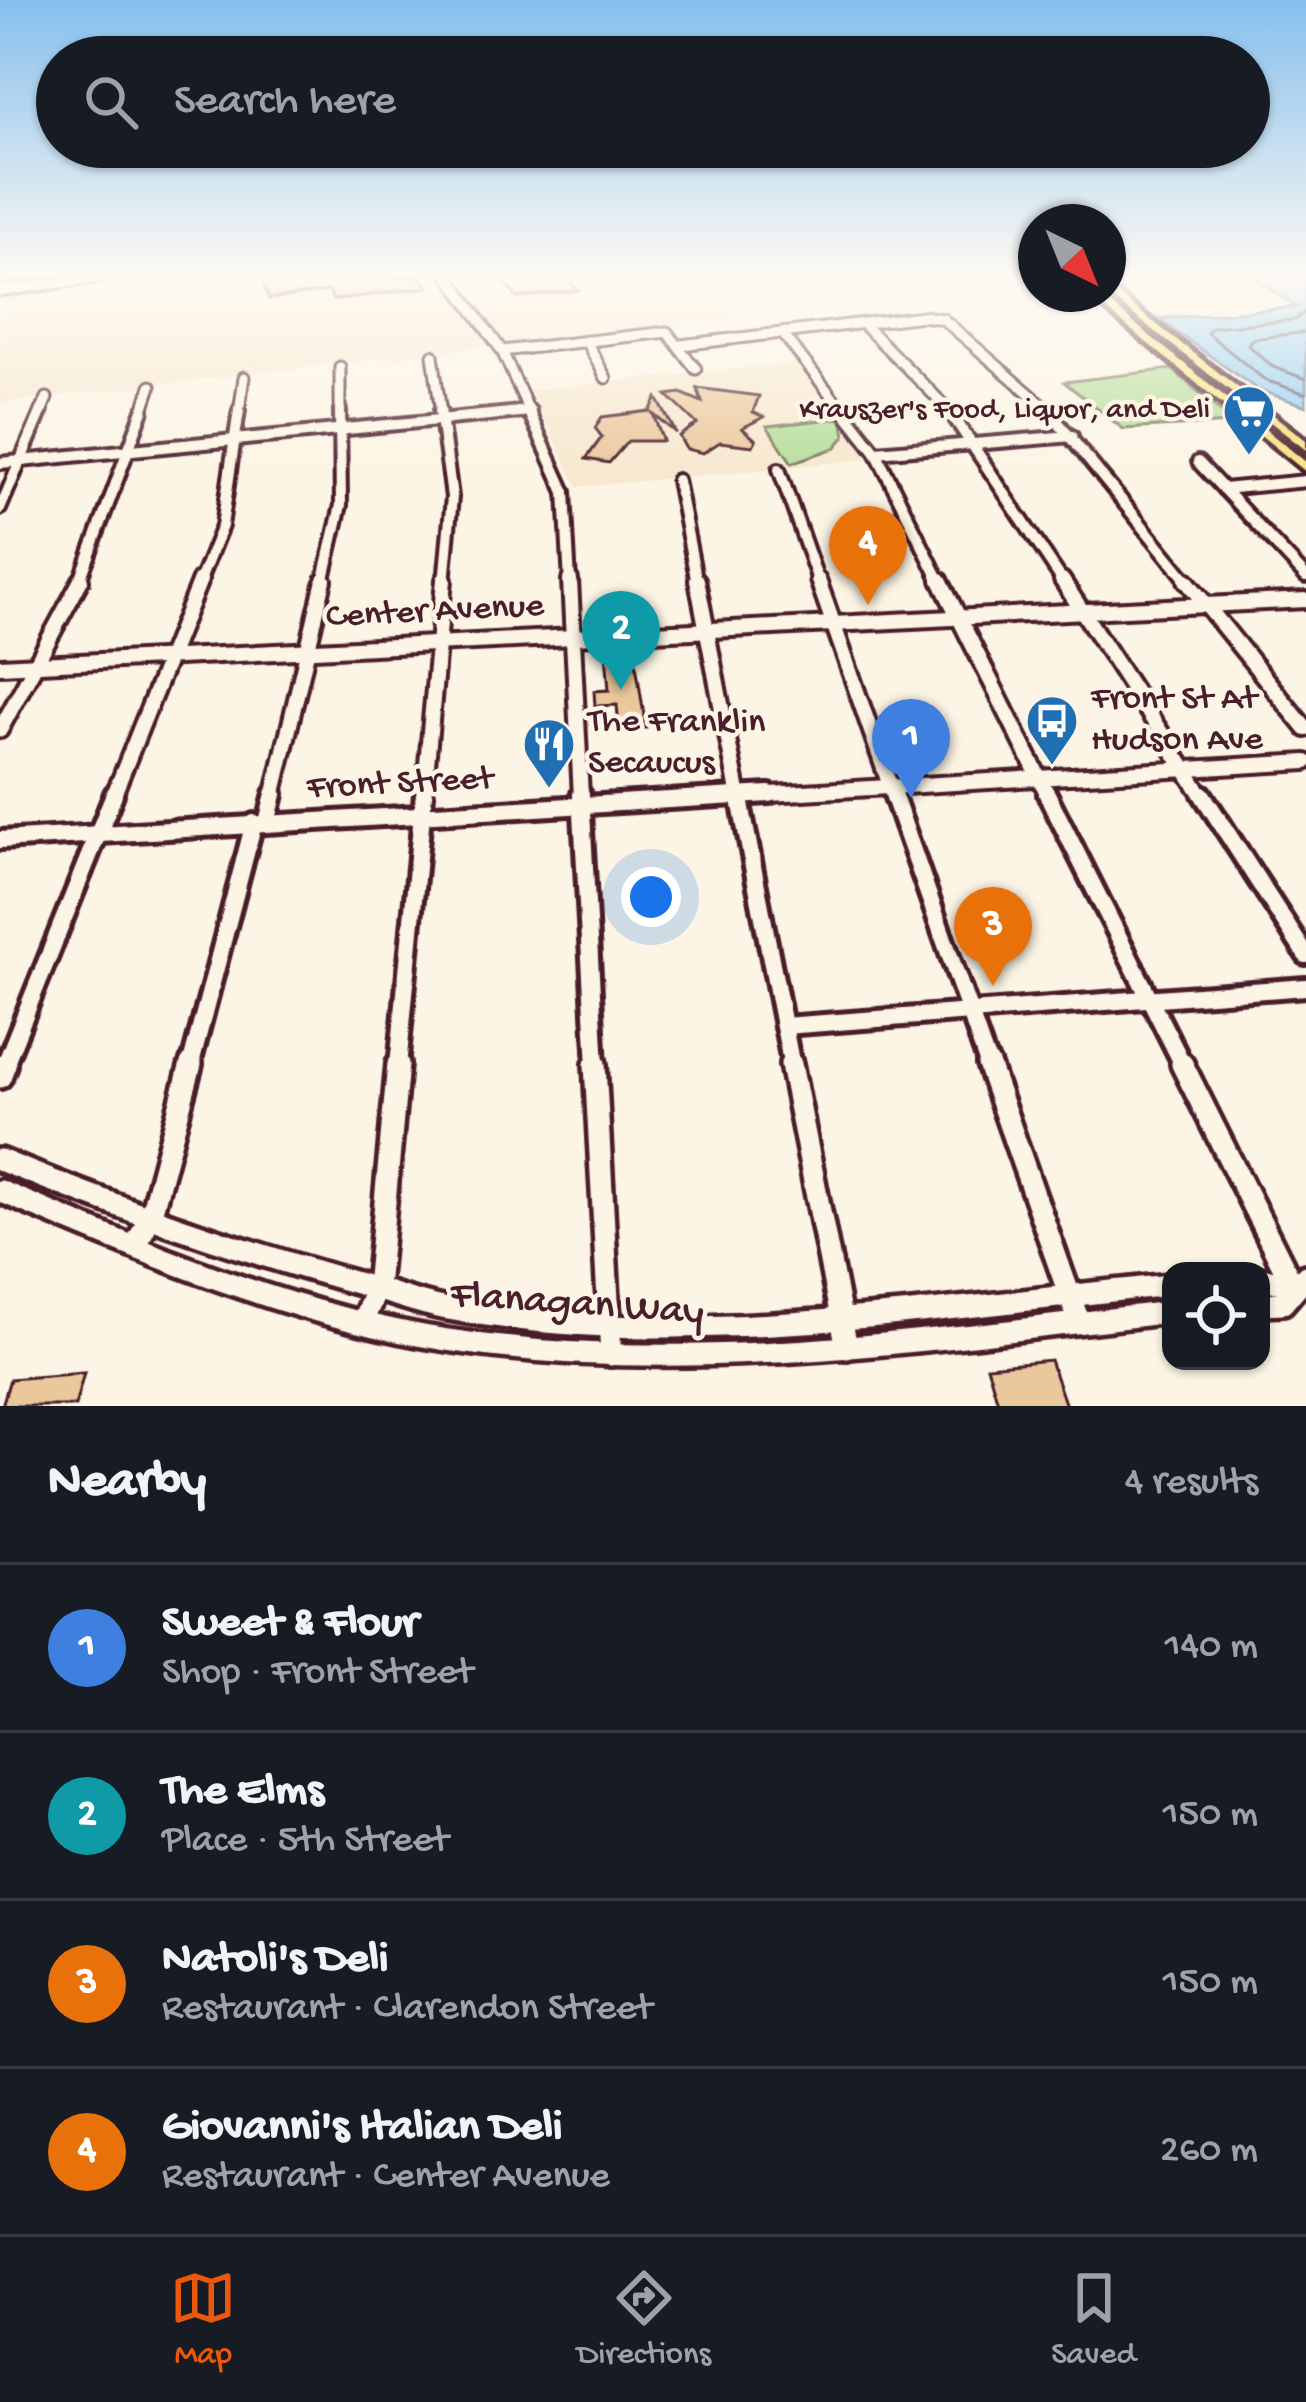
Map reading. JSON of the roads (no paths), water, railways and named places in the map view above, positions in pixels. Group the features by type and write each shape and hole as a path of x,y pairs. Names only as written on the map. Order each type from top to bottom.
{"main road":[{"path":"1151,343 1306,468"},
{"path":"1175,343 1306,446"}],"street":[{"path":"496,343 565,492 610,1355"},
{"path":"502,351 572,343"},
{"path":"587,343 607,379"},
{"path":"678,343 696,369"},
{"path":"681,345 701,343"},
{"path":"790,343 876,452 955,615 1299,1281 1283,1303 1270,1304"},
{"path":"882,343 958,419 1306,955"},
{"path":"969,343 1050,411 1072,436 1306,729"},
{"path":"363,1320 377,1288 442,644 452,497 433,356"},
{"path":"136,1244 150,1218 308,650 340,505 340,367"},
{"path":"0,1077 222,526 244,377"},
{"path":"0,730 91,561 151,386"},
{"path":"0,509 47,398"},
{"path":"0,464 530,411"},
{"path":"876,452 1072,436"},
{"path":"1198,462 1306,577"},
{"path":"779,469 1079,1322"},
{"path":"677,480 734,794 844,1314 847,1348"},
{"path":"1223,489 1306,482"},
{"name":"Center Avenue","path":"0,666 1306,600"},
{"name":"Front Street","path":"0,840 1306,762"},
{"path":"784,1026 1306,987"},
{"name":"Flanagan Way","path":"0,1160 219,1245 445,1309 494,1315 610,1326 718,1324 1162,1286"},
{"path":"34,1205 50,1181"},
{"name":"Flanagan Way","path":"0,1191 136,1244 363,1320 487,1345 610,1355 722,1355 847,1348 1162,1313"},
{"path":"955,1304 962,1335"},
{"path":"487,1345 494,1315"},
{"path":"718,1324 722,1355"}],"water":[{"path":"1191,343 1306,343 1306,406 1258,390"}],"place":[{"name":"Krauszer's Food, Liquor, and Deli","path":"1249,457"},
{"name":"Giovanni's Italian Deli","path":"868,605"},
{"name":"The Elms","path":"621,690"},
{"name":"Front St At Hudson Ave","path":"1052,767"},
{"name":"The Franklin Secaucus","path":"549,790"},
{"name":"Sweet & Flour","path":"911,798"},
{"name":"Natoli's Deli","path":"993,986"}]}
